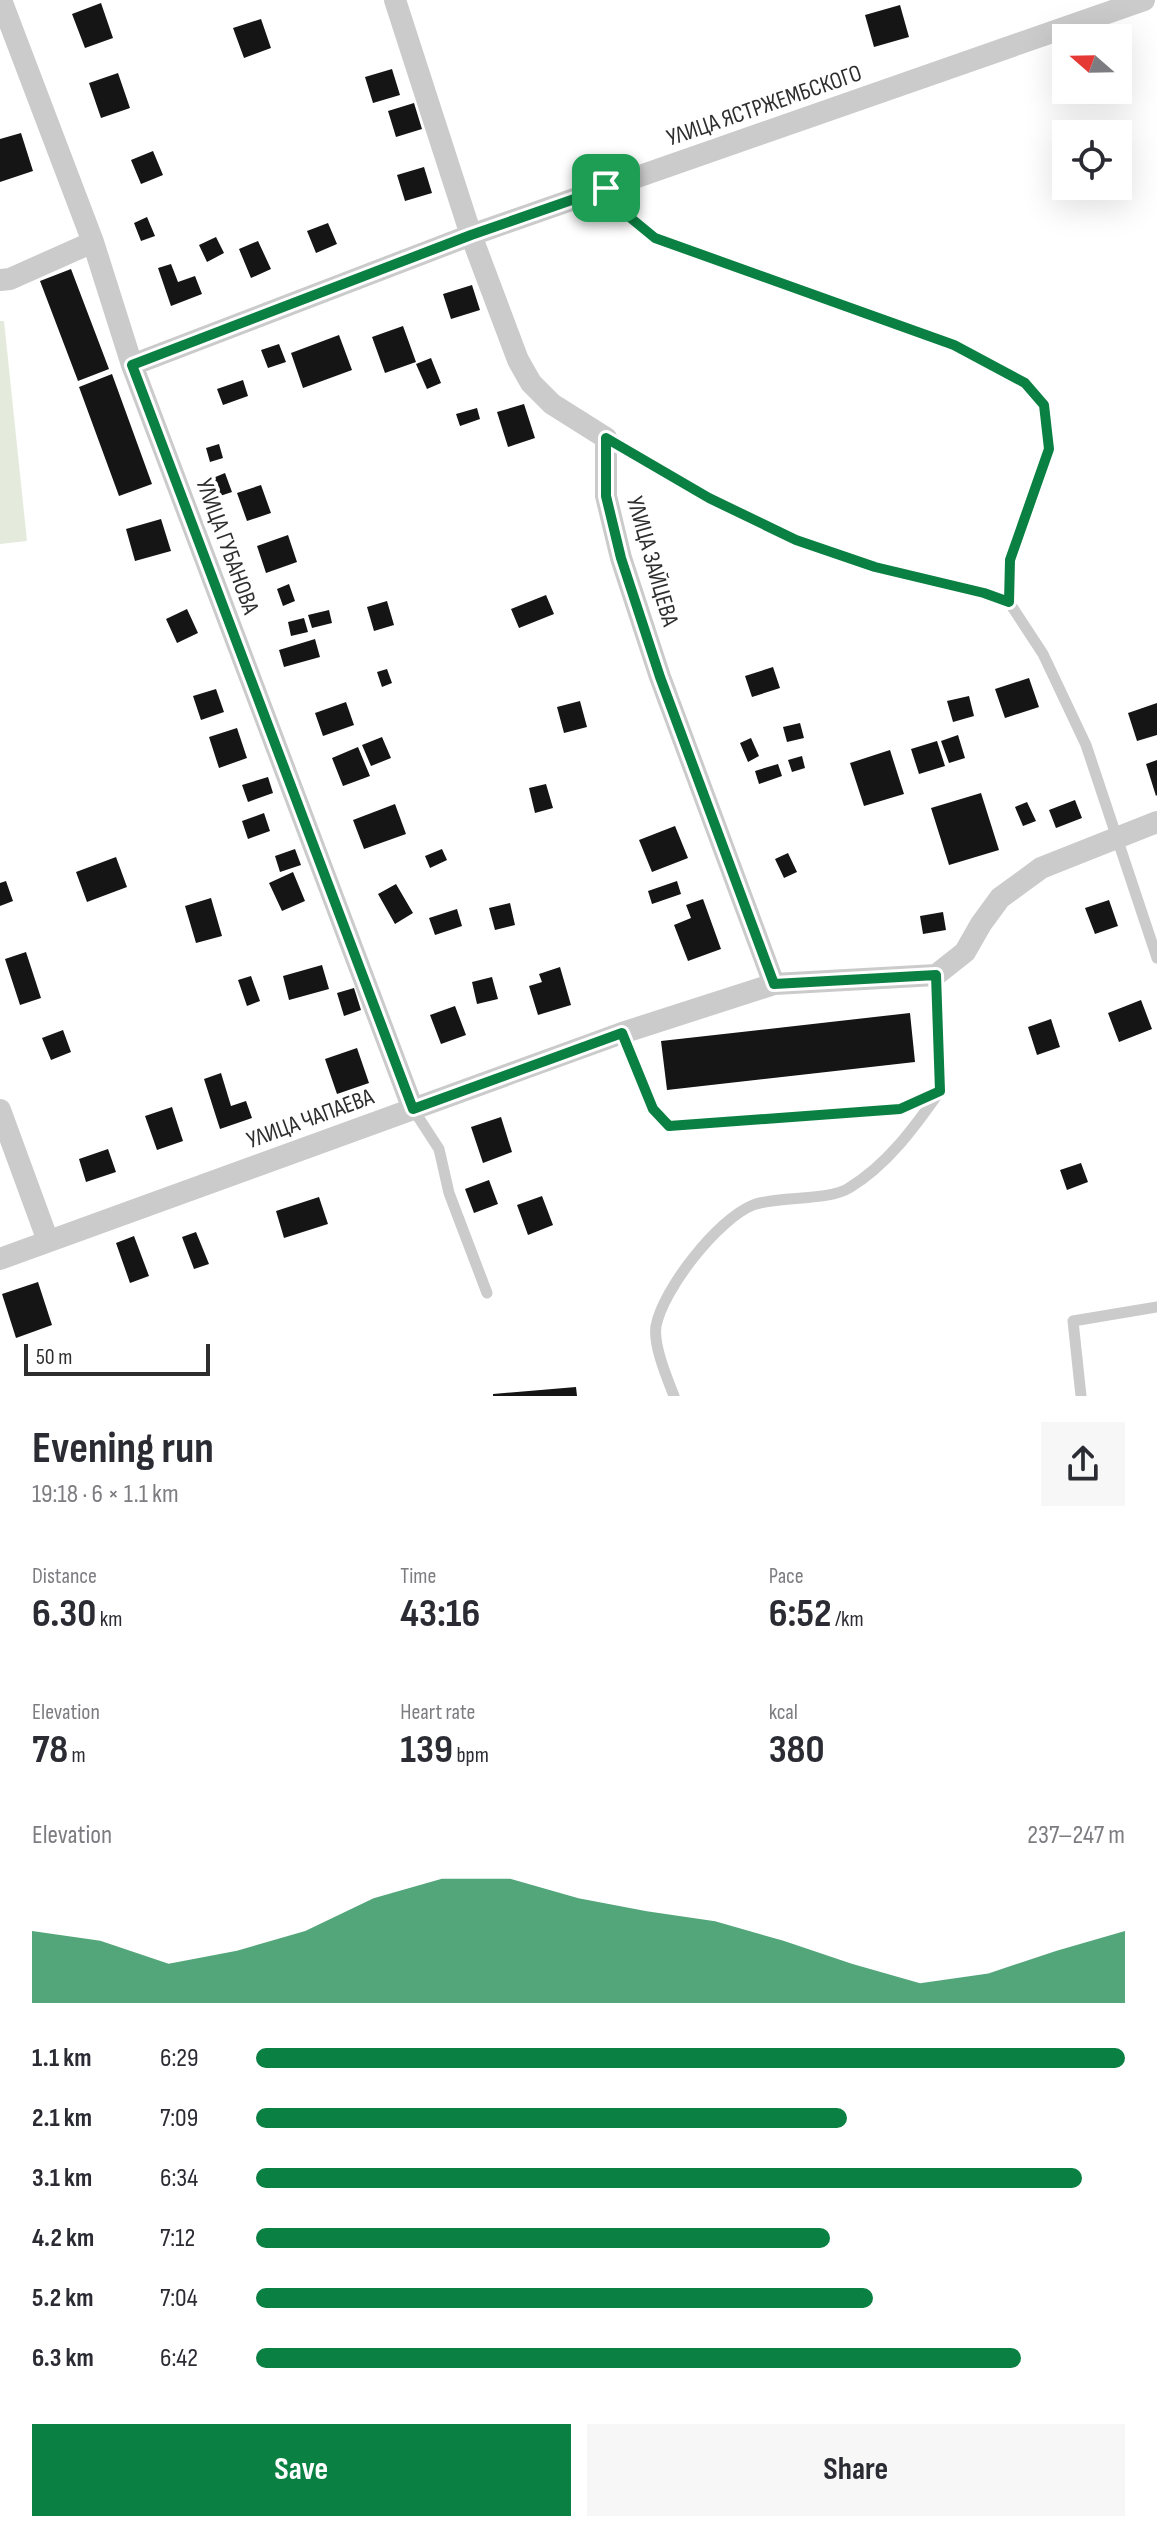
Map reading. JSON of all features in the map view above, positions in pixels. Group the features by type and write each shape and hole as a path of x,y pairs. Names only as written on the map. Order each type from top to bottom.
{"street":[{"name":"УЛИЦА ГУБАНОВА","path":"1,0 93,242 132,365 413,1109"},
{"path":"395,0 471,235 518,360 531,383 552,404 606,438"},
{"name":"УЛИЦА ЯСТРЖЕМБСКОГО","path":"132,365 471,235 1144,0"},
{"path":"0,280 10,279 93,242"},
{"name":"УЛИЦА ЗАЙЦЕВА","path":"606,438 606,496 621,558 660,677 774,984"},
{"path":"936,975 965,952 1000,898 1041,868 1157,822"},
{"name":"УЛИЦА ЧАПАЕВА","path":"0,1259 622,1033 774,984 936,975"},
{"path":"0,1110 48,1241"}],"lane":[{"path":"606,188 627,215 655,238 954,345 1025,383 1044,405 1049,449 1010,560 1009,602 1043,654 1086,745 1157,958"},
{"path":"606,438 709,498 796,540 875,567 1009,602"},
{"path":"674,1396 662,1367 656,1327 675,1281 708,1238 752,1205 846,1191 906,1140 940,1091 936,975"},
{"path":"622,1033 653,1109 669,1126 900,1109 940,1091"},
{"path":"413,1109 439,1149 449,1193 487,1293"},
{"path":"1081,1396 1073,1321 1157,1307"}],"green space":[{"path":"0,321 4,321 27,541 0,544"}],"building":[{"path":"101,3 113,38 85,48 72,14"},
{"path":"900,5 909,37 874,47 865,15"},
{"path":"261,19 271,48 244,58 233,28"},
{"path":"392,69 400,95 373,103 365,77"},
{"path":"118,73 130,108 101,118 89,83"},
{"path":"414,103 422,129 396,137 388,111"},
{"path":"21,133 33,171 0,182 0,139"},
{"path":"153,151 163,175 141,184 131,160"},
{"path":"424,167 432,193 405,201 397,175"},
{"path":"147,217 155,236 141,241 134,223"},
{"path":"328,223 337,244 316,253 307,231"},
{"path":"216,237 224,253 207,262 199,245"},
{"path":"258,241 271,269 251,278 239,249"},
{"path":"171,264 178,282 195,276 202,294 171,306 158,268"},
{"path":"71,269 109,369 78,381 40,281"},
{"path":"472,285 480,310 451,319 443,294"},
{"path":"403,326 416,362 385,373 372,337"},
{"path":"339,335 352,370 303,388 291,353"},
{"path":"279,344 286,362 268,368 261,350"},
{"path":"431,358 441,383 427,389 416,364"},
{"path":"112,374 152,484 119,496 79,387"},
{"path":"243,380 248,396 223,405 217,389"},
{"path":"524,404 535,438 508,447 497,412"},
{"path":"477,408 480,419 460,426 456,414"},
{"path":"219,444 223,458 210,462 206,448"},
{"path":"225,473 232,492 220,496 213,478"},
{"path":"261,485 271,513 247,521 237,493"},
{"path":"161,519 171,551 135,561 126,529"},
{"path":"288,535 297,562 266,573 257,546"},
{"path":"289,584 295,601 283,606 277,589"},
{"path":"546,595 554,614 519,628 511,609"},
{"path":"387,601 394,625 374,631 367,607"},
{"path":"187,609 198,633 177,643 166,619"},
{"path":"329,610 332,623 312,628 308,615"},
{"path":"304,618 308,632 291,636 288,622"},
{"path":"315,639 320,657 284,667 279,650"},
{"path":"773,667 780,688 752,697 745,676"},
{"path":"387,669 392,683 382,687 377,672"},
{"path":"1029,678 1039,707 1005,718 995,689"},
{"path":"216,689 224,712 201,720 193,696"},
{"path":"969,696 974,716 953,722 947,701"},
{"path":"580,701 587,727 564,733 557,707"},
{"path":"346,702 354,725 323,736 315,713"},
{"path":"1157,703 1157,735 1137,741 1128,713"},
{"path":"800,723 804,738 787,742 783,727"},
{"path":"237,728 247,758 219,768 209,737"},
{"path":"958,735 965,758 949,763 941,741"},
{"path":"382,737 391,758 371,766 362,745"},
{"path":"751,738 759,756 748,762 740,743"},
{"path":"937,741 945,766 919,774 911,749"},
{"path":"358,747 370,776 343,786 332,758"},
{"path":"890,750 904,794 864,806 850,763"},
{"path":"802,756 805,768 792,772 788,760"},
{"path":"1157,760 1157,795 1156,796 1146,764"},
{"path":"778,764 782,776 759,784 755,771"},
{"path":"268,777 273,793 248,802 242,785"},
{"path":"546,784 553,808 535,813 529,788"},
{"path":"981,793 999,850 949,865 931,808"},
{"path":"1075,800 1082,818 1056,828 1049,810"},
{"path":"1027,802 1036,821 1023,826 1015,807"},
{"path":"395,804 406,834 364,849 353,820"},
{"path":"264,813 270,831 248,839 242,821"},
{"path":"675,826 688,858 652,872 639,840"},
{"path":"295,849 301,865 280,872 275,856"},
{"path":"442,849 447,860 430,868 425,856"},
{"path":"788,853 797,872 784,878 775,859"},
{"path":"116,857 127,887 87,902 76,872"},
{"path":"293,872 305,901 282,911 269,883"},
{"path":"6,881 13,901 0,906 0,883"},
{"path":"677,881 681,894 652,904 648,891"},
{"path":"396,884 413,913 395,924 378,894"},
{"path":"211,898 222,936 196,943 185,906"},
{"path":"703,899 721,949 688,961 674,925 691,918 686,905"},
{"path":"1109,900 1118,926 1095,934 1085,908"},
{"path":"510,903 515,925 495,930 489,908"},
{"path":"457,909 462,926 435,935 429,918"},
{"path":"943,912 946,930 923,934 920,916"},
{"path":"26,952 41,998 20,1005 5,959"},
{"path":"322,965 329,989 289,1000 283,976"},
{"path":"560,967 571,1005 538,1015 529,986 542,982 539,974"},
{"path":"251,976 260,1001 247,1006 238,980"},
{"path":"492,977 498,999 477,1004 472,982"},
{"path":"354,988 361,1010 344,1016 337,993"},
{"path":"1141,1000 1152,1029 1119,1042 1108,1013"},
{"path":"455,1006 466,1035 441,1044 430,1015"},
{"path":"910,1013 915,1062 667,1090 661,1041"},
{"path":"1051,1019 1060,1047 1037,1055 1028,1027"},
{"path":"63,1030 71,1052 51,1060 42,1038"},
{"path":"357,1048 369,1083 337,1094 325,1059"},
{"path":"221,1073 231,1106 246,1101 252,1118 220,1129 204,1079"},
{"path":"172,1107 183,1141 157,1150 145,1116"},
{"path":"501,1117 512,1152 483,1163 471,1127"},
{"path":"108,1149 116,1172 86,1182 79,1159"},
{"path":"1081,1163 1088,1182 1067,1190 1060,1170"},
{"path":"489,1180 498,1204 474,1213 465,1189"},
{"path":"542,1196 553,1225 528,1235 517,1205"},
{"path":"319,1197 328,1224 284,1238 276,1211"},
{"path":"196,1232 209,1264 194,1269 182,1237"},
{"path":"134,1236 149,1276 130,1283 116,1243"},
{"path":"38,1282 52,1325 16,1338 2,1294"},
{"path":"576,1387 577,1396 493,1396 493,1394"}],"route":[{"path":"606,188 627,215 655,238 954,345 1025,383 1044,405 1049,449 1010,560 1009,602 875,567 796,540 709,498 606,438 606,496 621,558 660,677 774,984 936,975 940,1091 900,1109 669,1126 653,1109 622,1033 413,1109 132,365 471,235 606,188"}]}
